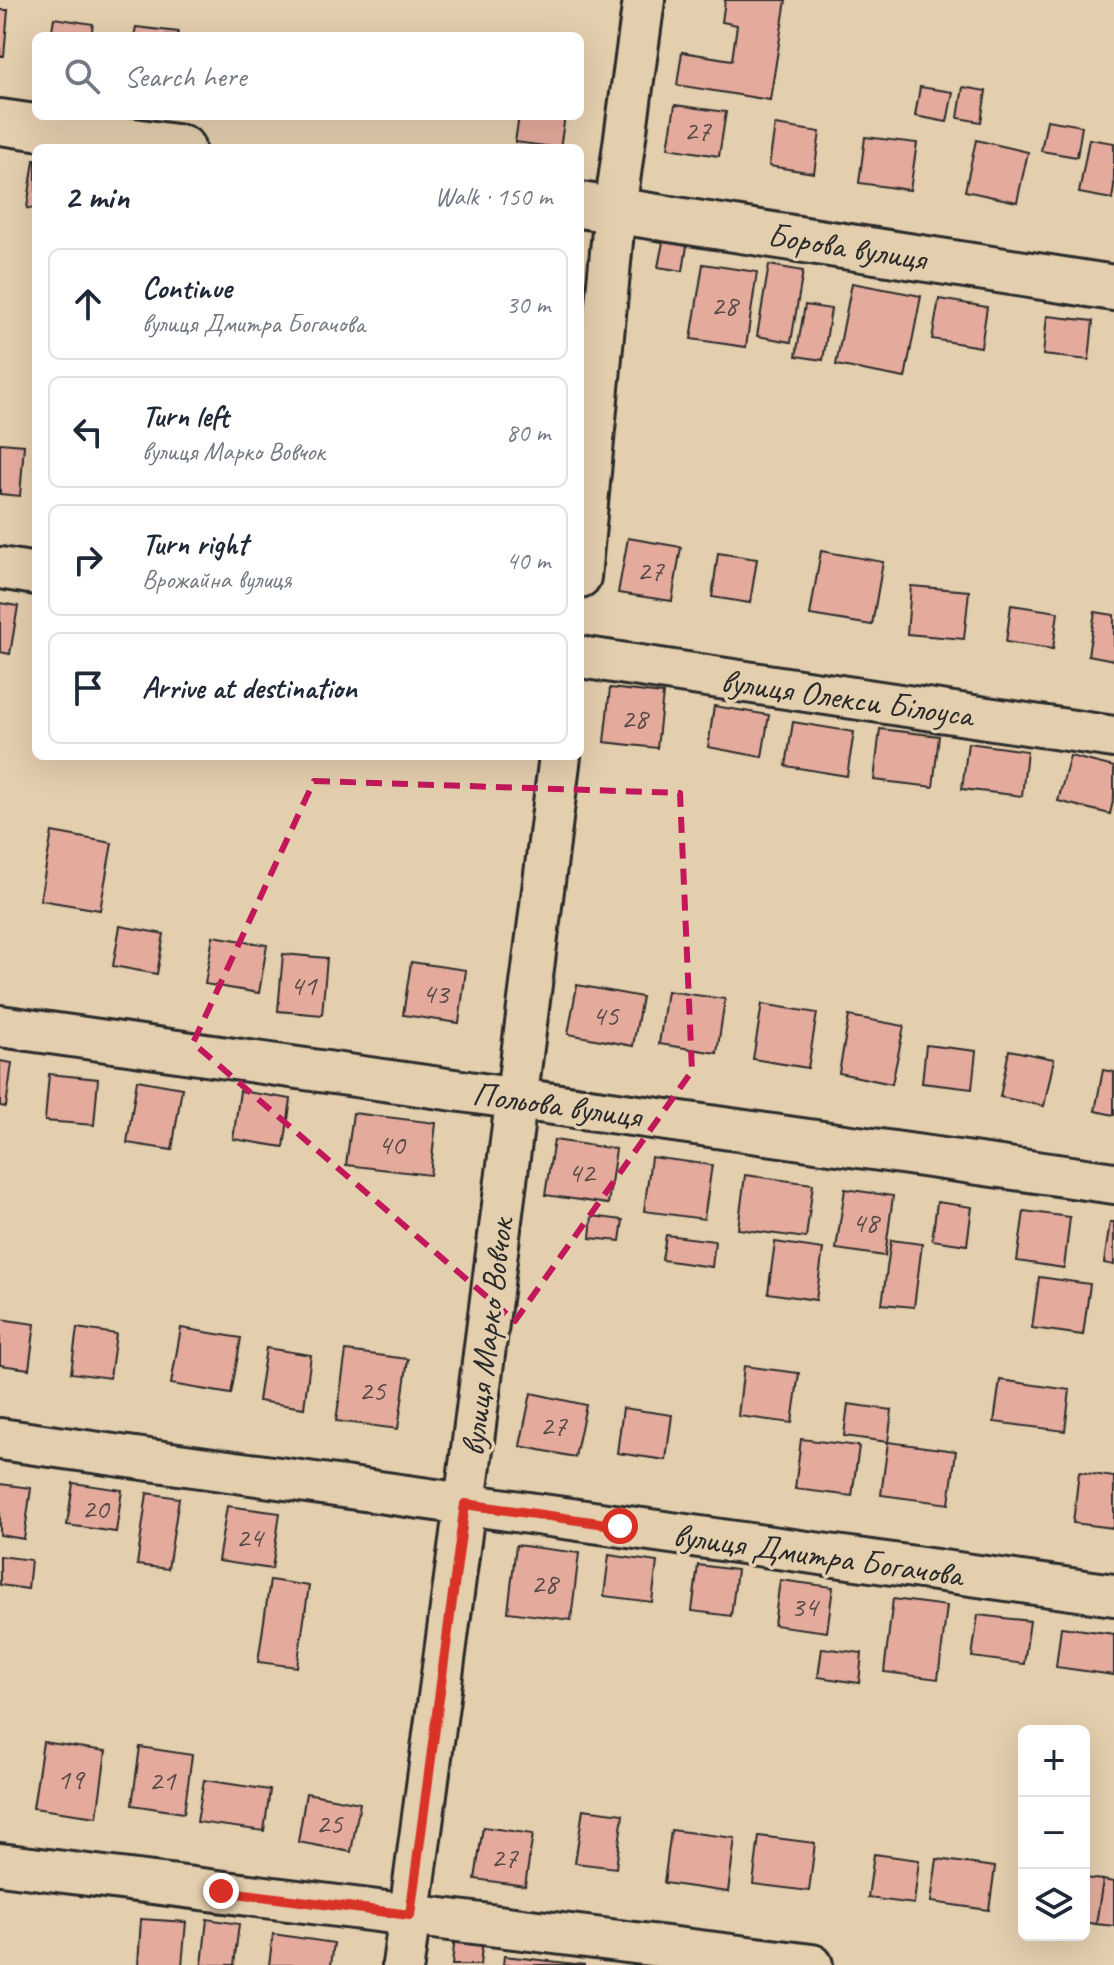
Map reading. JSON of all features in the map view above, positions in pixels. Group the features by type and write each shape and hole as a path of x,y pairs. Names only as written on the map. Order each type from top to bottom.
{"street":[{"path":"584,490 597,207 644,0"},
{"path":"0,122 154,144"},
{"name":"Борова вулиця","path":"597,207 1114,288"},
{"path":"0,568 32,573"},
{"name":"вулиця Олекси Білоуса","path":"584,658 1114,737"},
{"name":"вулиця Марко Вовчок","path":"403,1965 559,760"},
{"name":"Польова вулиця","path":"0,1026 1114,1183"},
{"name":"вулиця Дмитра Богачова","path":"0,1439 1114,1595"},
{"path":"0,1864 812,1965"}],"highlighted area":[{"path":"314,781 680,793 692,1071 515,1321 193,1043"}],"building":[{"path":"725,0 786,0 770,100 677,85 682,52 732,60 737,25 722,22"},
{"path":"0,10 8,10 4,56 0,56"},
{"path":"54,18 93,24 92,32 52,32"},
{"path":"136,27 178,32 135,32"},
{"path":"920,87 953,92 947,122 915,116"},
{"path":"963,87 986,91 981,122 958,118"},
{"path":"675,105 726,112 719,156 668,148"},
{"path":"518,120 564,120 561,144 515,142"},
{"path":"1047,120 1082,126 1077,157 1041,151"},
{"path":"775,125 820,132 814,173 769,166"},
{"path":"865,137 917,143 910,190 859,183"},
{"path":"1089,139 1114,143 1112,199 1079,193"},
{"path":"976,140 1028,152 1017,202 965,191"},
{"path":"32,174 32,209 27,208"},
{"path":"663,242 687,246 683,271 658,267"},
{"path":"703,264 757,272 746,347 691,339"},
{"path":"769,265 803,271 791,342 757,336"},
{"path":"852,283 921,296 905,378 836,365"},
{"path":"939,299 987,307 981,347 932,339"},
{"path":"805,305 831,309 823,360 796,356"},
{"path":"1047,316 1093,321 1089,360 1043,355"},
{"path":"0,443 24,445 20,496 0,494"},
{"path":"628,538 681,547 672,601 618,593"},
{"path":"821,551 883,562 872,625 810,615"},
{"path":"718,553 757,559 750,603 712,597"},
{"path":"911,586 969,591 964,639 907,634"},
{"path":"0,603 18,606 10,654 0,652"},
{"path":"1011,605 1058,612 1053,649 1006,642"},
{"path":"1095,612 1114,615 1114,660 1088,655"},
{"path":"610,688 663,694 657,748 604,742"},
{"path":"714,706 769,715 762,757 708,747"},
{"path":"793,722 854,732 847,776 786,766"},
{"path":"880,729 939,736 933,787 874,780"},
{"path":"968,743 1027,751 1022,796 962,789"},
{"path":"1070,756 1114,767 1114,797 1110,814 1058,801"},
{"path":"52,832 112,843 100,910 40,900"},
{"path":"120,926 164,934 157,974 113,966"},
{"path":"213,936 267,945 259,993 205,984"},
{"path":"283,954 327,958 322,1015 278,1011"},
{"path":"411,962 466,970 459,1023 403,1015"},
{"path":"577,985 642,997 633,1046 568,1034"},
{"path":"667,991 725,999 717,1053 659,1044"},
{"path":"762,1004 817,1013 808,1068 753,1059"},
{"path":"849,1016 904,1026 892,1084 839,1073"},
{"path":"926,1045 976,1051 972,1089 922,1083"},
{"path":"1009,1050 1054,1059 1044,1106 1000,1097"},
{"path":"0,1061 12,1063 6,1107 0,1106"},
{"path":"1103,1070 1114,1072 1114,1115 1095,1111"},
{"path":"49,1074 98,1079 94,1125 45,1121"},
{"path":"137,1080 182,1088 172,1150 127,1143"},
{"path":"240,1091 291,1099 284,1147 233,1139"},
{"path":"353,1113 436,1123 430,1175 346,1165"},
{"path":"554,1140 616,1149 608,1204 545,1195"},
{"path":"651,1157 712,1165 704,1219 644,1211"},
{"path":"745,1175 813,1184 806,1238 738,1229"},
{"path":"845,1189 893,1196 885,1256 836,1249"},
{"path":"937,1202 972,1207 967,1245 932,1240"},
{"path":"1024,1211 1070,1217 1064,1268 1017,1261"},
{"path":"592,1216 623,1220 620,1241 590,1238"},
{"path":"1110,1222 1114,1222 1114,1265 1104,1263"},
{"path":"666,1235 715,1241 712,1267 662,1260"},
{"path":"891,1240 922,1244 914,1307 882,1304"},
{"path":"775,1242 823,1249 816,1300 768,1293"},
{"path":"1039,1277 1090,1284 1083,1335 1032,1328"},
{"path":"0,1319 35,1324 29,1369 0,1365"},
{"path":"77,1328 116,1334 110,1378 71,1373"},
{"path":"181,1328 241,1338 231,1394 171,1384"},
{"path":"266,1348 311,1355 304,1408 258,1401"},
{"path":"346,1351 408,1359 398,1429 336,1421"},
{"path":"744,1366 799,1373 792,1423 738,1416"},
{"path":"1000,1380 1070,1390 1065,1431 994,1422"},
{"path":"531,1393 586,1405 575,1457 520,1446"},
{"path":"848,1404 892,1410 888,1442 844,1436"},
{"path":"623,1408 672,1415 666,1460 617,1453"},
{"path":"801,1439 859,1446 852,1496 795,1489"},
{"path":"888,1442 956,1451 949,1504 881,1495"},
{"path":"1079,1472 1114,1477 1114,1528 1073,1523"},
{"path":"73,1483 122,1490 116,1532 67,1525"},
{"path":"0,1484 31,1488 24,1539 0,1535"},
{"path":"147,1493 179,1498 168,1569 137,1565"},
{"path":"227,1506 280,1513 272,1569 218,1561"},
{"path":"516,1545 579,1553 571,1620 508,1612"},
{"path":"609,1555 657,1562 652,1602 604,1596"},
{"path":"0,1556 31,1560 28,1589 0,1585"},
{"path":"698,1565 737,1570 731,1616 692,1611"},
{"path":"270,1580 309,1586 297,1667 258,1662"},
{"path":"780,1580 833,1587 827,1632 774,1625"},
{"path":"893,1599 947,1606 938,1679 884,1672"},
{"path":"978,1615 1030,1621 1024,1664 972,1657"},
{"path":"1061,1627 1114,1634 1114,1675 1056,1667"},
{"path":"822,1648 862,1653 859,1683 818,1677"},
{"path":"43,1742 106,1751 97,1817 33,1808"},
{"path":"140,1747 192,1755 184,1813 132,1805"},
{"path":"204,1780 270,1790 264,1831 197,1822"},
{"path":"306,1793 360,1803 351,1852 298,1842"},
{"path":"583,1809 623,1814 616,1868 575,1863"},
{"path":"483,1827 533,1834 525,1886 475,1879"},
{"path":"671,1830 735,1838 728,1892 664,1883"},
{"path":"759,1836 815,1843 809,1891 753,1884"},
{"path":"874,1854 919,1860 914,1904 868,1898"},
{"path":"937,1859 995,1867 989,1910 931,1902"},
{"path":"1090,1879 1103,1880 1096,1924 1090,1923"},
{"path":"1103,1880 1114,1882 1114,1926 1096,1924"},
{"path":"141,1919 186,1922 182,1965 138,1965"},
{"path":"207,1919 239,1924 234,1965 202,1965"},
{"path":"273,1934 334,1943 331,1965 269,1965"},
{"path":"455,1935 483,1938 480,1965 452,1965"},
{"path":"504,1956 585,1965 503,1965"}],"route":[{"path":"221,1891 410,1915 465,1504 620,1526"}]}
